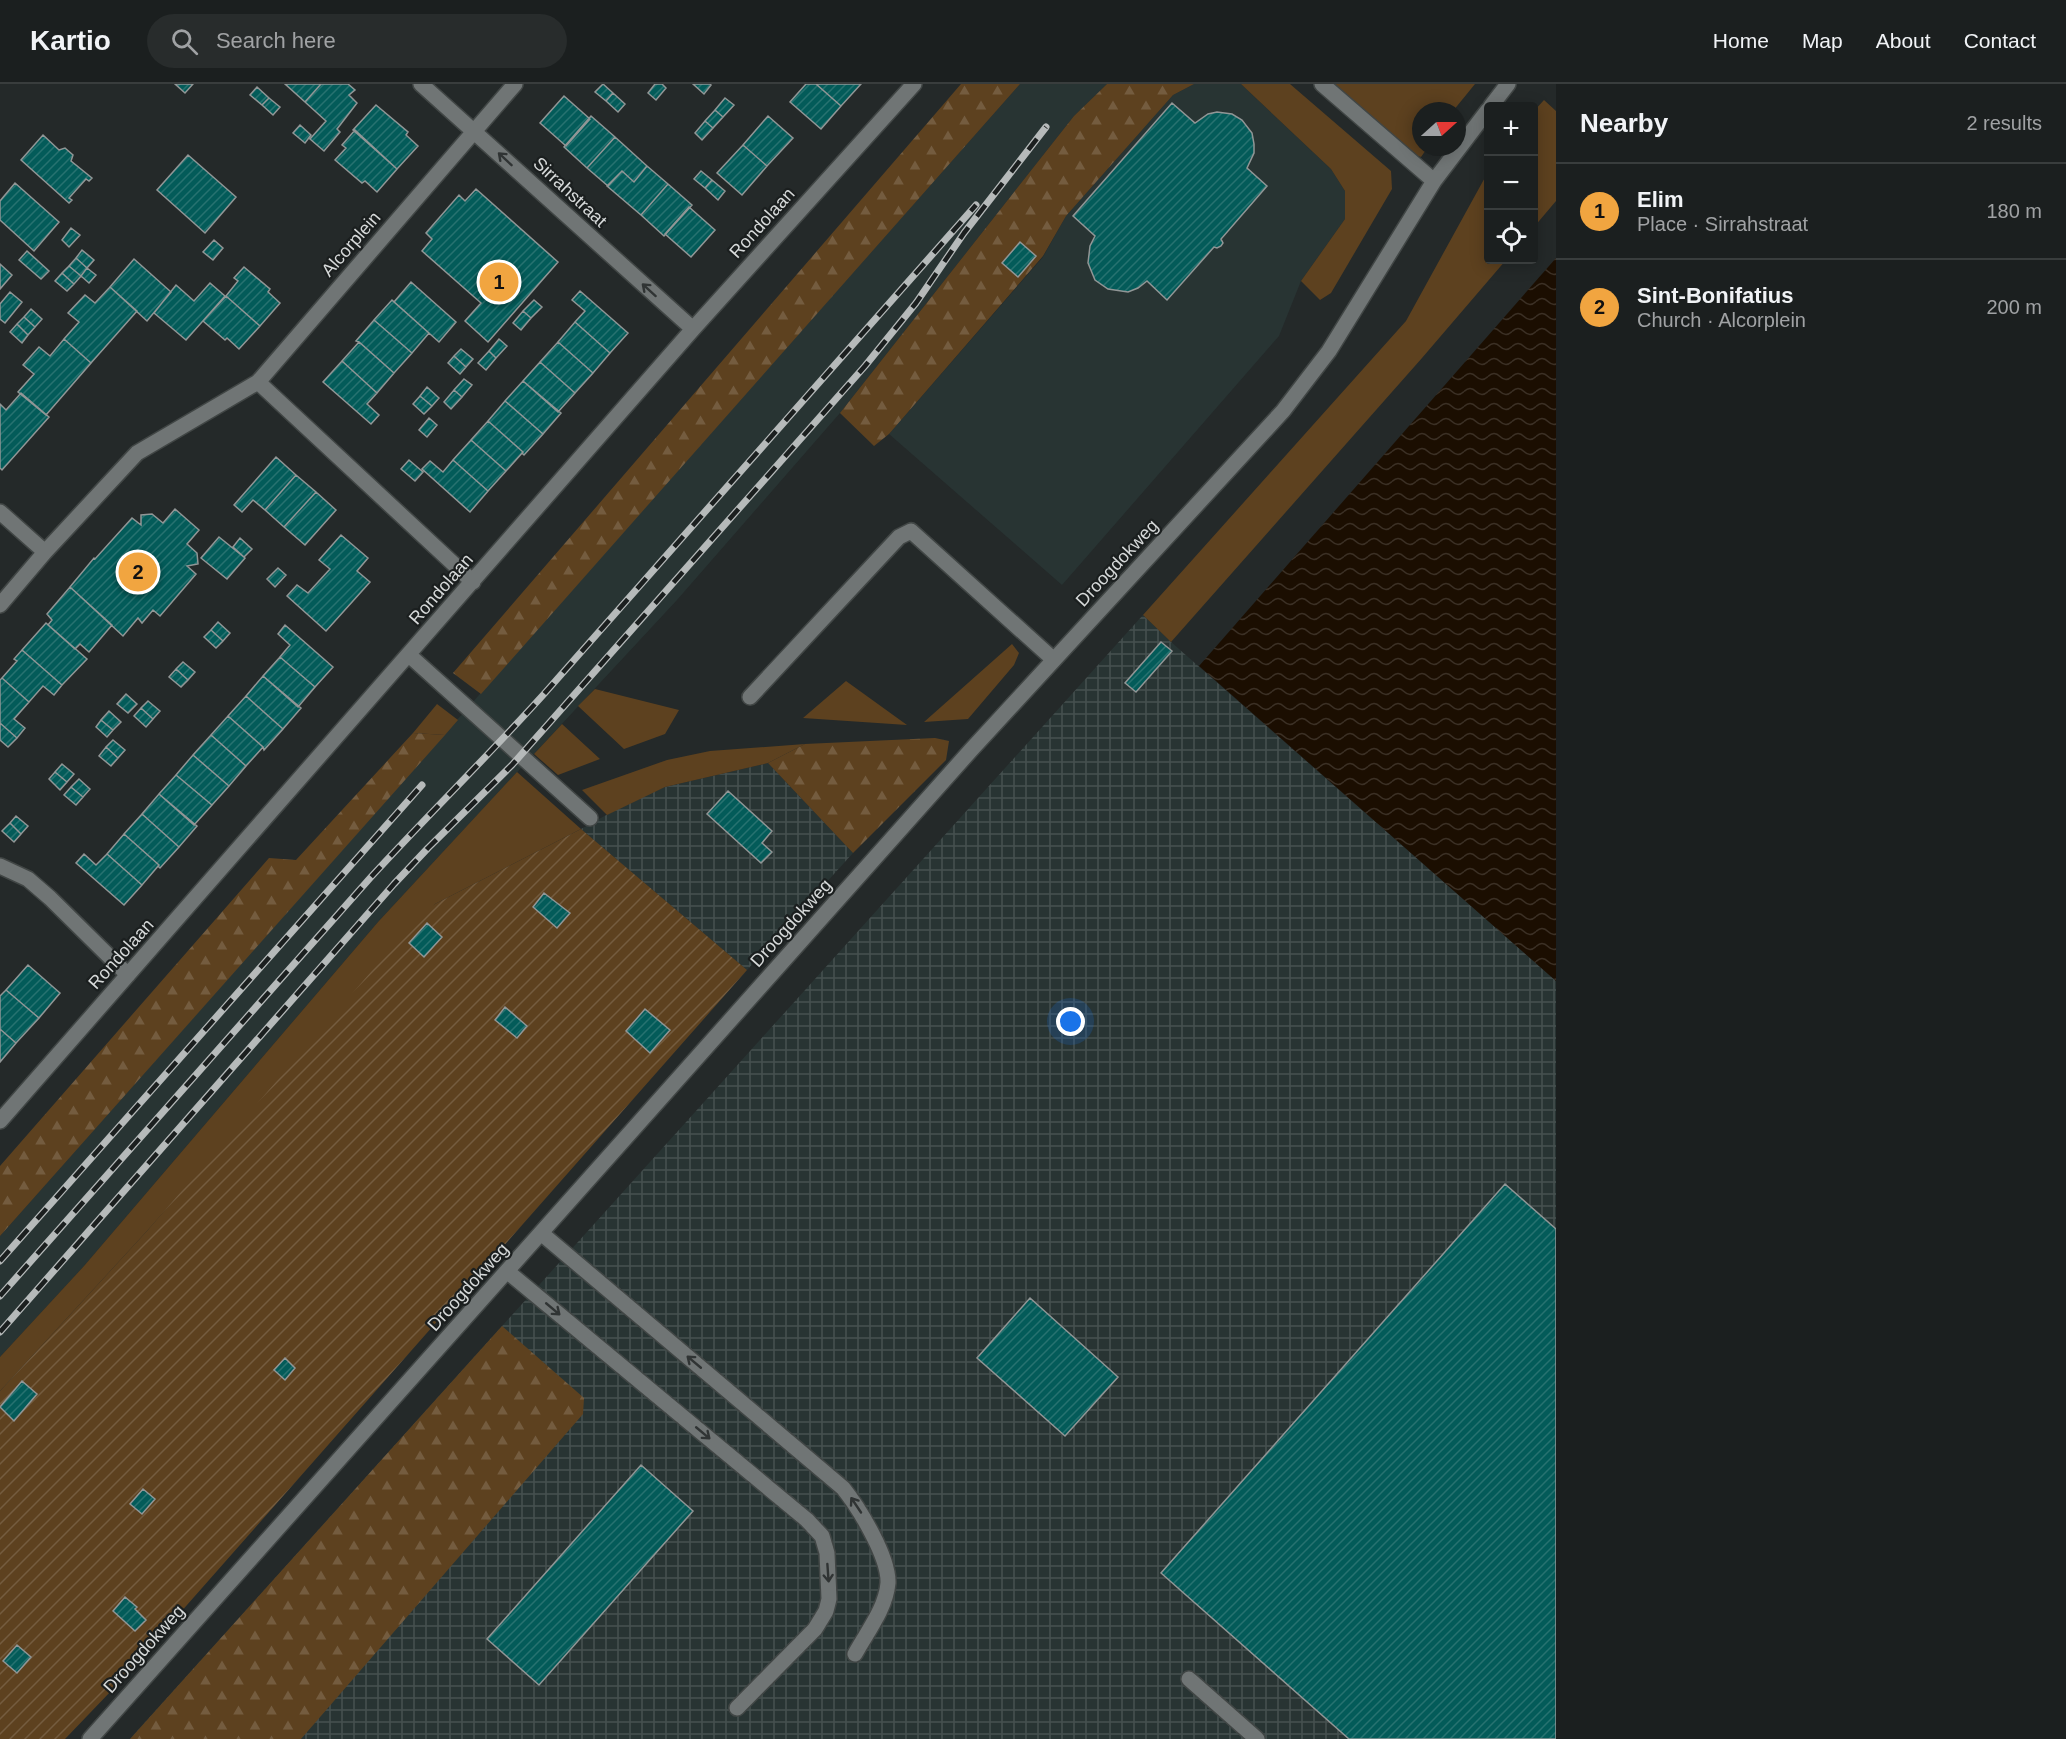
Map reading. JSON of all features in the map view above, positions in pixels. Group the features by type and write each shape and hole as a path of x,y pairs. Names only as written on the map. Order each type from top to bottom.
{"street":[{"name":"Sirrahstraat","path":"421,84 693,329"},
{"name":"Alcorplein","path":"0,605 45,552 136,453 258,382 515,84"},
{"name":"Rondolaan","path":"0,1121 693,329 914,84"},
{"path":"1322,84 1434,181"},
{"name":"Droogdokweg","path":"1494,102 1508,84"},
{"name":"Droogdokweg","path":"90,1739 963,759 1296,394 1329,351 1434,181 1484,116"},
{"path":"258,382 473,582"},
{"path":"0,512 45,552"},
{"path":"750,696 899,537 910,531 1054,660"},
{"path":"409,656 590,818"},
{"path":"0,866 28,879 128,975"},
{"path":"541,1233 843,1488 857,1505 878,1548 888,1582 882,1605 855,1654"},
{"path":"508,1272 807,1520 822,1536 827,1553 829,1575 829,1599 826,1611 815,1629 737,1708"},
{"path":"1189,1678 1257,1739"}],"shaded area":[{"path":"1020,84 1107,84 1074,116 840,413 677,600 378,922 84,1266 0,1357 0,1236"},
{"path":"1194,84 1241,84 1331,169 1345,191 1345,219 1301,281 1279,336 1062,585 889,434 1043,257 1066,216 1173,95"},
{"path":"1143,615 1556,981 1556,1739 130,1739"},
{"path":"768,763 853,853 747,970 581,829 628,803 665,787"}],"green space":[{"path":"961,84 1020,84 481,694 453,673"},
{"path":"1107,84 1194,84 1173,95 1066,216 1043,256 889,434 874,446 840,413 1074,116"},
{"path":"1241,84 1290,84 1391,171 1392,189 1331,293 1320,300 1301,281 1345,219 1345,191 1331,169"},
{"path":"1333,84 1475,84 1460,102 1412,102 1412,154 1407,152"},
{"path":"1544,100 1556,111 1556,201 1538,222 1538,156 1538,107"},
{"path":"1484,179 1484,264 1503,264 1171,642 1143,615 1406,321"},
{"path":"1012,644 1019,653 1014,665 968,719 924,722"},
{"path":"846,681 907,725 803,718"},
{"path":"595,689 679,710 665,734 624,749 578,706"},
{"path":"437,704 458,720 445,735 413,733"},
{"path":"562,724 600,759 558,775 534,754"},
{"path":"413,733 445,735 0,1236 0,1166 269,858 296,860"},
{"path":"935,738 949,741 946,760 853,853 768,763 805,744"},
{"path":"805,744 768,763 665,787 607,815 582,790 667,760 710,751"},
{"path":"517,772 581,829 435,904 147,1231 0,1391 0,1357 84,1266 378,922"},
{"path":"581,829 747,970 112,1690 65,1739 0,1739 0,1391 147,1231 420,915 435,904"},
{"path":"502,1326 584,1398 583,1414 301,1739 130,1739"}],"water":[{"path":"1556,258 1556,981 1199,666"}],"building":[{"path":"175,84 193,84 185,93"},
{"path":"285,84 321,84 305,102"},
{"path":"321,84 348,84 355,90 349,95 357,103 337,129 340,132 324,151 310,139 326,121 305,102"},
{"path":"603,84 613,93 606,101 595,92"},
{"path":"655,84 662,84 666,88 656,100 648,93"},
{"path":"693,84 710,84 711,85 704,94"},
{"path":"806,84 816,84 841,106 821,129 790,102"},
{"path":"816,84 861,84 841,106"},
{"path":"257,87 269,98 262,105 250,95"},
{"path":"613,93 625,104 618,112 606,101"},
{"path":"564,96 590,119 566,146 540,123"},
{"path":"269,98 280,107 273,115 262,105"},
{"path":"725,98 734,105 723,117 715,110"},
{"path":"1172,103 1195,123 1208,114 1217,112 1232,114 1242,120 1252,133 1254,144 1254,153 1247,168 1267,186 1221,239 1223,243 1221,246 1214,247 1167,300 1147,281 1128,292 1108,289 1095,280 1088,263 1090,246 1095,236 1073,216"},
{"path":"376,105 408,132 406,135 418,146 397,169 353,130"},
{"path":"715,110 723,117 713,128 705,121"},
{"path":"591,116 615,137 587,168 564,147"},
{"path":"768,116 793,138 767,166 743,145"},
{"path":"705,121 713,128 702,140 695,133"},
{"path":"300,125 311,135 305,143 293,133"},
{"path":"355,130 397,169 377,192 365,181 362,183 335,160 346,148 342,145"},
{"path":"43,135 59,150 65,148 73,155 71,161 92,178 89,181 86,179 69,198 72,200 69,203 21,160"},
{"path":"615,137 647,166 634,182 622,171 608,186 587,168"},
{"path":"743,145 767,166 742,195 717,173"},
{"path":"188,155 236,197 205,233 157,190"},
{"path":"647,166 668,184 641,215 607,186 622,171 634,182"},
{"path":"701,171 712,180 705,188 694,179"},
{"path":"712,180 725,191 718,200 705,188"},
{"path":"15,183 59,222 34,251 0,220 0,201"},
{"path":"668,184 692,205 664,236 641,215"},
{"path":"476,189 558,262 488,342 465,321 481,303 422,251 432,239 426,233 459,195 465,201"},
{"path":"689,207 715,230 691,257 665,234"},
{"path":"71,228 80,235 69,247 62,240"},
{"path":"214,240 223,248 213,260 203,252"},
{"path":"1020,242 1036,256 1018,277 1002,263"},
{"path":"82,250 94,260 87,268 76,258"},
{"path":"27,251 49,271 41,279 19,260"},
{"path":"76,258 87,268 81,276 69,266"},
{"path":"134,259 171,292 147,321 110,287"},
{"path":"0,264 12,275 0,289"},
{"path":"69,266 81,276 74,284 62,273"},
{"path":"244,267 270,289 268,292 280,303 260,326 226,296 238,281 234,278"},
{"path":"87,268 96,275 89,283 81,276"},
{"path":"62,273 74,284 67,291 55,281"},
{"path":"411,282 456,322 439,342 394,302"},
{"path":"210,283 225,296 186,340 154,313 176,285 194,301"},
{"path":"110,287 137,311 91,363 64,339 79,322 68,313 85,295 95,303"},
{"path":"580,291 628,333 610,353 575,322 585,311 572,300"},
{"path":"10,292 22,302 5,323 0,319 0,304"},
{"path":"226,296 260,326 239,349 203,321"},
{"path":"392,300 429,333 412,353 374,320"},
{"path":"534,300 542,307 531,318 523,311"},
{"path":"31,309 42,319 35,327 24,317"},
{"path":"523,311 531,318 521,330 513,323"},
{"path":"24,317 35,327 28,335 17,324"},
{"path":"374,320 412,353 394,373 356,341"},
{"path":"575,322 610,353 593,373 558,342"},
{"path":"17,324 28,335 22,343 10,332"},
{"path":"64,339 91,363 46,415 18,392 34,374 23,365 39,347 50,356"},
{"path":"499,339 507,346 496,358 489,351"},
{"path":"359,342 394,373 377,393 342,361"},
{"path":"558,342 593,373 575,393 540,362"},
{"path":"461,349 473,359 466,367 454,356"},
{"path":"489,351 496,358 486,370 478,363"},
{"path":"454,356 466,367 460,374 448,363"},
{"path":"342,361 377,393 367,404 379,415 371,424 323,382"},
{"path":"540,362 575,393 558,412 523,381"},
{"path":"464,379 472,385 462,397 454,390"},
{"path":"523,381 561,413 543,434 505,401"},
{"path":"427,387 439,398 432,406 420,396"},
{"path":"454,390 462,397 451,409 444,402"},
{"path":"21,393 49,417 2,470 0,468 0,404 6,410"},
{"path":"420,396 432,406 424,414 413,404"},
{"path":"505,401 543,434 524,455 488,421"},
{"path":"429,418 437,425 427,437 419,430"},
{"path":"488,421 523,452 506,471 471,440"},
{"path":"471,440 506,471 488,491 453,460"},
{"path":"276,457 296,475 265,510 253,500 242,512 234,505"},
{"path":"409,460 423,472 415,481 401,469"},
{"path":"453,460 488,491 470,512 422,469 430,461 443,472"},
{"path":"296,475 316,492 284,527 265,510"},
{"path":"316,492 336,510 305,545 284,527"},
{"path":"175,509 199,530 187,544 197,553 198,564 187,566 196,574 160,616 153,610 142,623 138,618 123,636 70,587 132,518 141,525 141,515 152,514 163,523"},
{"path":"341,535 368,558 357,571 370,582 326,631 287,596 297,585 308,593 330,569 319,560"},
{"path":"219,537 245,558 227,579 201,558"},
{"path":"240,538 252,549 244,557 233,547"},
{"path":"278,568 286,575 275,587 267,579"},
{"path":"70,587 112,625 89,652 80,644 75,649 48,625 52,620 47,614"},
{"path":"218,622 230,633 223,641 211,630"},
{"path":"46,623 87,659 62,685 22,650"},
{"path":"285,625 333,667 315,687 280,657 290,645 278,634"},
{"path":"211,630 223,641 216,648 204,637"},
{"path":"1161,642 1172,651 1136,692 1125,683"},
{"path":"22,650 62,685 54,695 43,686 29,702 2,678 17,661 14,659"},
{"path":"280,657 315,687 298,707 263,676"},
{"path":"183,662 195,672 188,680 176,669"},
{"path":"176,669 188,680 181,687 169,677"},
{"path":"263,676 301,708 283,729 246,696"},
{"path":"2,678 29,702 14,719 25,728 17,738 0,723 0,680"},
{"path":"126,694 137,704 128,713 117,704"},
{"path":"246,696 283,729 264,750 228,716"},
{"path":"148,701 160,711 153,719 141,708"},
{"path":"141,708 153,719 146,727 134,716"},
{"path":"109,711 121,722 113,730 101,720"},
{"path":"228,716 263,747 246,766 211,735"},
{"path":"101,720 113,730 107,737 96,727"},
{"path":"0,723 17,738 8,747 0,740"},
{"path":"211,735 246,766 229,786 193,755"},
{"path":"113,740 125,750 118,758 106,747"},
{"path":"106,747 118,758 111,766 99,756"},
{"path":"193,755 229,786 212,805 176,775"},
{"path":"62,764 74,774 67,782 55,772"},
{"path":"55,772 67,782 60,790 49,779"},
{"path":"176,775 212,805 194,825 159,794"},
{"path":"79,779 90,789 83,797 71,787"},
{"path":"71,787 83,797 76,805 64,795"},
{"path":"728,791 772,831 762,843 772,852 761,863 707,814"},
{"path":"159,794 197,826 179,847 142,814"},
{"path":"142,814 179,847 160,868 124,834"},
{"path":"16,816 28,826 21,834 10,823"},
{"path":"10,823 21,834 14,842 2,831"},
{"path":"124,834 159,865 142,885 107,854"},
{"path":"84,854 96,865 107,854 142,885 124,905 76,863"},
{"path":"544,893 570,913 557,928 533,907"},
{"path":"427,923 442,937 424,957 409,943"},
{"path":"28,965 60,993 39,1018 6,990"},
{"path":"6,990 39,1018 16,1043 0,1029 0,996"},
{"path":"505,1007 527,1026 517,1038 495,1020"},
{"path":"645,1009 670,1030 650,1053 626,1031"},
{"path":"0,1029 16,1043 0,1062"},
{"path":"1505,1184 1556,1229 1556,1739 1349,1739 1161,1573"},
{"path":"1030,1298 1118,1377 1065,1436 977,1358"},
{"path":"285,1358 295,1368 285,1380 274,1370"},
{"path":"22,1381 37,1394 14,1421 0,1407"},
{"path":"641,1465 693,1511 539,1685 487,1639"},
{"path":"143,1489 155,1499 142,1514 130,1504"},
{"path":"125,1597 137,1607 135,1609 146,1620 135,1631 113,1611"},
{"path":"17,1645 31,1657 17,1673 3,1661"}],"railway":[{"path":"0,1332 394,884 512,765 865,366 916,303 964,233 1046,127"},
{"path":"0,1296 371,877 544,694 976,205"},
{"path":"0,1261 422,785"}],"place":[{"name":"Elim","path":"499,282"},
{"name":"Sint-Bonifatius","path":"138,572"}]}
